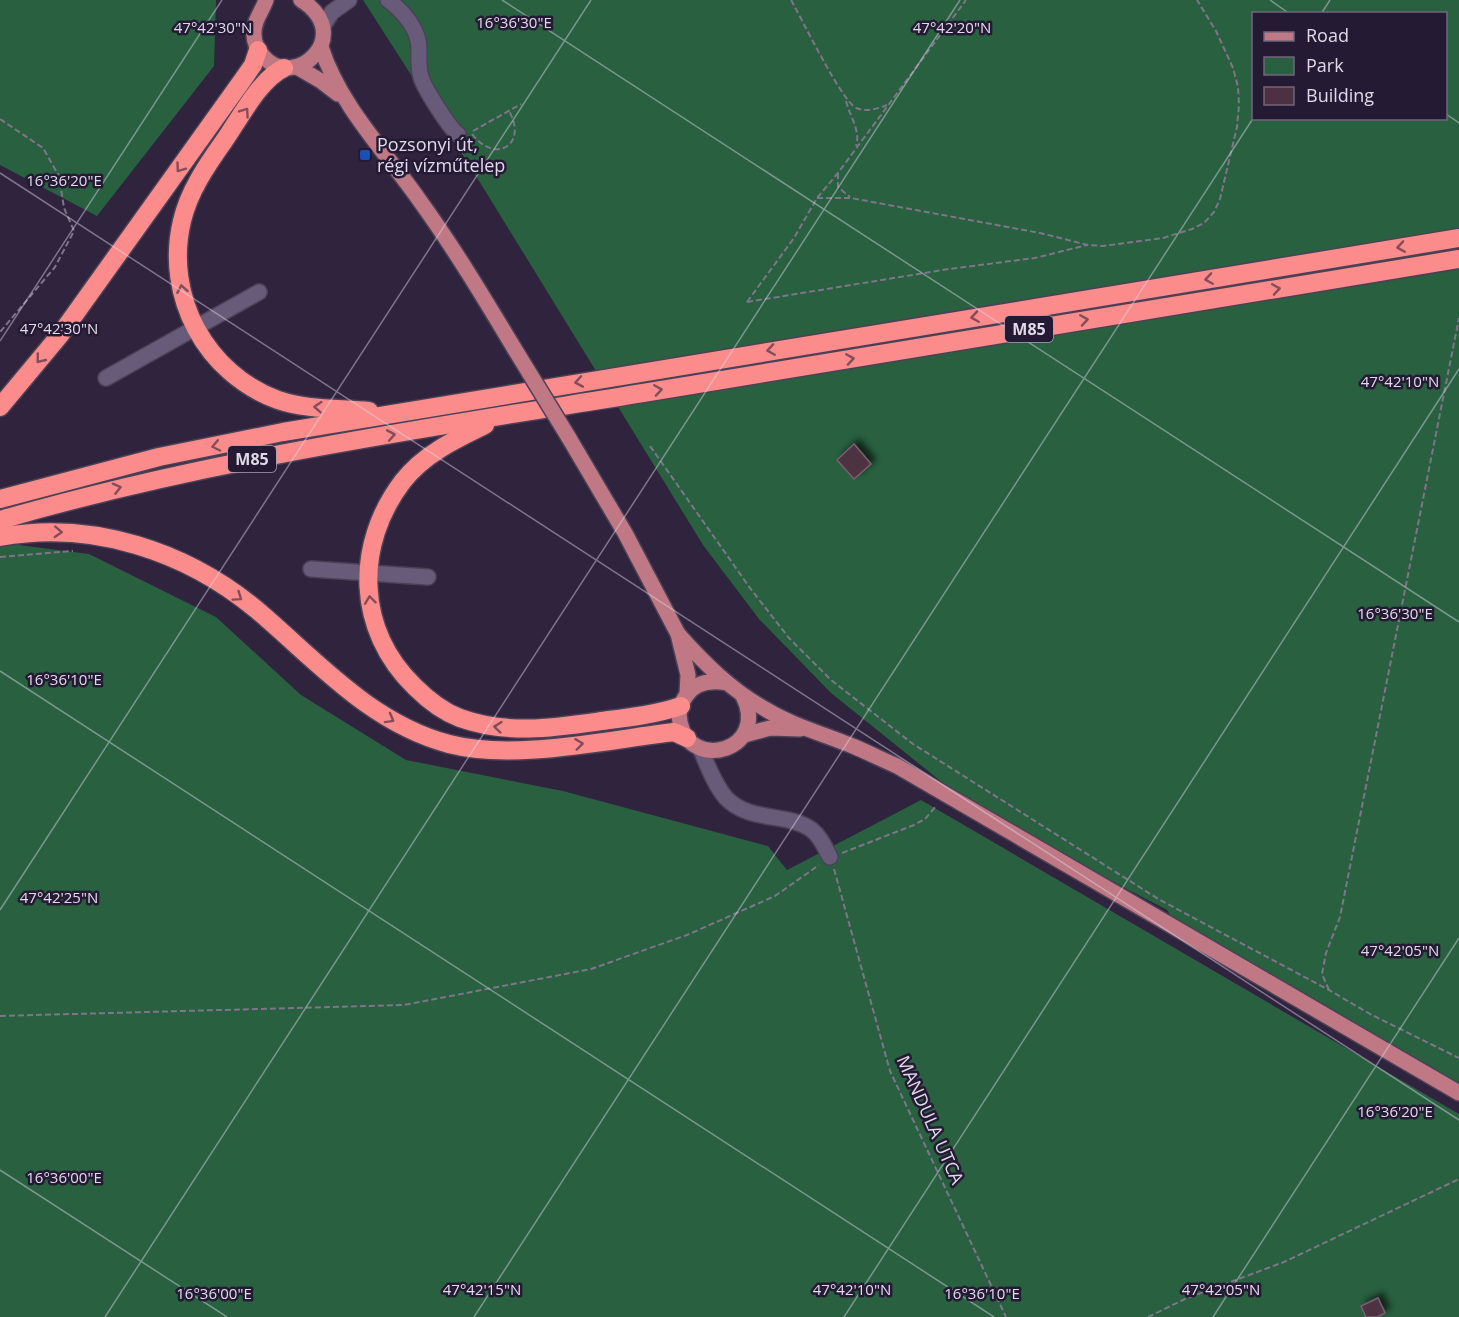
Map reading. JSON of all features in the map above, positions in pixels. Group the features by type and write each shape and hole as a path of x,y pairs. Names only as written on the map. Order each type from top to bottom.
{"highway":[{"path":"0,407 60,335 244,78 253,65 258,50"},
{"path":"290,67 274,73 261,88 204,170 182,220 178,246 182,294 195,328 212,355 233,375 254,389 279,400 303,406 397,413"},
{"name":"M85","path":"0,499 159,457 283,432 1459,238"},
{"name":"M85","path":"0,520 177,475 277,454 1459,259"},
{"path":"508,415 453,440 428,457 405,479 379,521 371,545 368,574 373,618 383,646 402,674 427,699 458,717 490,726 519,729 552,728 656,713 684,700"},
{"path":"0,537 54,531 102,536 142,545 182,562 213,579 256,609 369,707 405,728 449,744 492,750 525,750 674,732 693,743"}],"main road":[{"path":"269,3 256,21 254,35 258,50 274,64 290,67 321,81 345,100"},
{"path":"290,67 307,63 315,56 324,37 320,16 307,4"},
{"path":"321,47 329,71 345,100 420,200 461,261 569,438 625,533 678,634 708,668 736,688 743,696 748,705 749,715 744,735"},
{"path":"678,634 688,675 679,717 681,728 693,743 710,751 721,750 734,745 744,735 770,728 806,730"},
{"path":"684,700 695,687 705,682 726,683"},
{"path":"743,696 806,730 854,746 897,766 1459,1093"}],"lane":[{"path":"388,0 404,14 414,29 419,46 421,77 450,127 464,133"},
{"path":"307,4 325,8 347,1"},
{"path":"323,26 332,12 347,1"},
{"path":"106,378 260,292"},
{"path":"311,569 428,576"},
{"path":"693,743 726,797 752,814 801,824 820,838 830,857"},
{"path":"717,784 721,750"}],"path":[{"path":"791,0 845,98 851,119 858,132 855,150"},
{"path":"966,0 890,104 817,198 794,238 747,302 949,269 1035,258 1088,245"},
{"path":"817,198 851,198 1040,233 1088,245 1103,246 1163,238 1192,229 1209,218 1220,200 1237,126 1239,105 1238,87 1233,68 1216,31 1197,0"},
{"path":"845,98 860,109 876,109 890,104"},
{"path":"464,133 521,104"},
{"path":"464,133 486,147 496,150 504,148 512,141 516,133 516,125 509,111"},
{"path":"0,119 43,147 59,176 64,208 74,231 55,267 0,332"},
{"path":"838,173 838,187 851,198"},
{"path":"1329,990 1322,974 1326,953 1340,916 1459,318"},
{"path":"650,446 750,588 789,638 831,680 913,744 1150,894 1370,1014 1459,1058"},
{"path":"0,557 73,551"},
{"path":"0,1016 404,1005 591,969 687,935 775,896 830,857 925,819 944,794"},
{"name":"MANDULA UTCA","path":"830,857 890,1071 1006,1317"},
{"path":"1148,1317 1185,1299 1284,1262 1459,1179"}],"green space":[{"path":"0,0 216,0 214,66 97,216 0,165"},
{"path":"363,0 1459,0 1459,1083 1174,922 1167,910 1106,878 948,787 831,693 759,619 703,545 481,184"},
{"path":"11,544 89,554 216,617 301,695 406,760 563,791 768,846 787,870 921,800 1459,1114 1459,1317 0,1317 0,547"}],"building":[{"path":"854,444 871,464 854,479 837,460"},
{"path":"1378,1298 1385,1313 1377,1317 1366,1317 1361,1306"}],"place":[{"name":"Pozsonyi út, régi vízműtelep","path":"365,155"}]}
